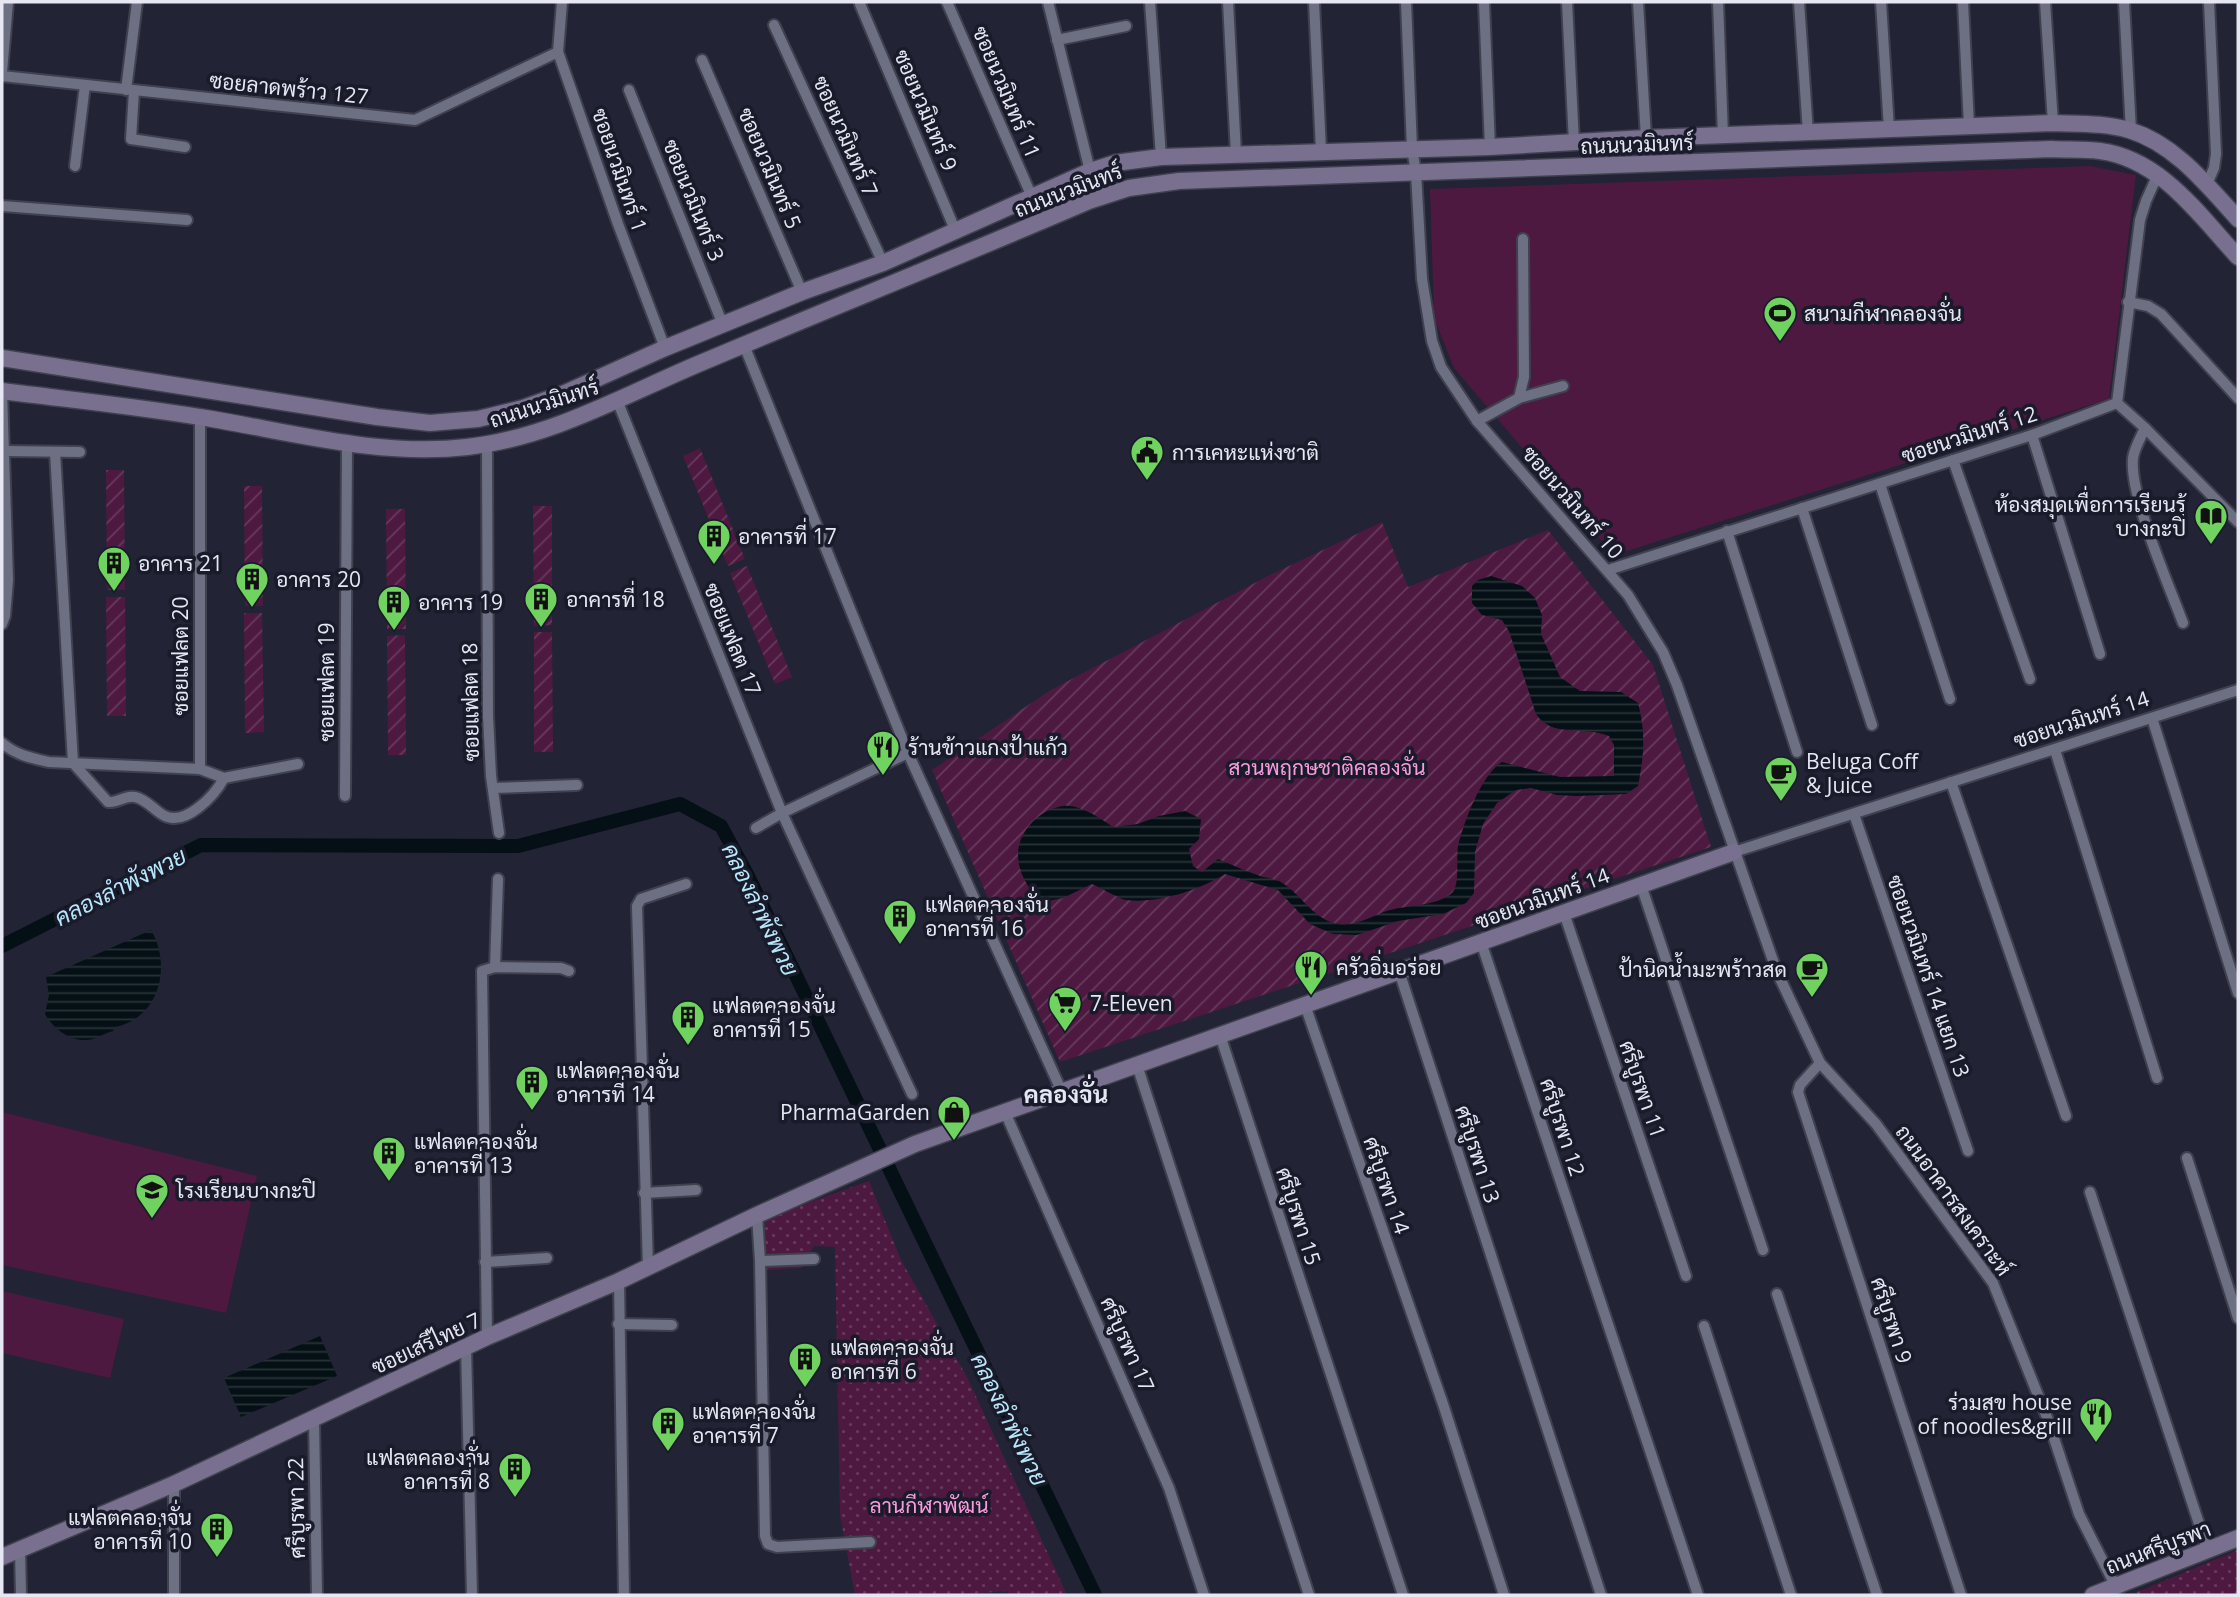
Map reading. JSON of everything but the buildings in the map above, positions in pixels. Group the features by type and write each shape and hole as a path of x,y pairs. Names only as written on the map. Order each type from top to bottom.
{"main road":[{"name":"ถนนนวมินทร์","path":"2,358 430,423 478,419 523,408 565,393 665,348 802,292 883,263 1090,171 1115,163 1161,157 1574,143 2053,122 2101,125 2131,131 2172,153 2207,184 2238,219"},
{"name":"ถนนนวมินทร์","path":"2,391 200,417 347,442 432,449 488,444 533,433 617,400 1088,201 1129,188 1179,181 2051,149 2099,151 2119,155 2158,174 2238,257"},
{"name":"ซอยนวมินทร์ 14","path":"867,1165 915,1144 1734,852"},
{"name":"ซอยเสรีไทย 7","path":"2,1558 174,1485 487,1337 619,1281 867,1165"},
{"name":"ถนนศรีบูรพา","path":"2093,1595 2238,1538"}],"street":[{"path":"2,74 8,2"},
{"path":"137,2 130,90 131,139 185,147"},
{"name":"ซอยนวมินทร์ 1","path":"562,2 558,52 665,348"},
{"name":"ซอยนวมินทร์ 11","path":"947,2 1032,197"},
{"path":"1048,2 1090,171"},
{"path":"1150,2 1161,157"},
{"path":"1228,2 1236,154"},
{"path":"1314,2 1321,152"},
{"name":"ซอยนวมินทร์ 10","path":"1406,2 1412,148 1422,279 1432,341 1441,366 1477,421 1608,570 1640,612 1663,652 1677,685 1734,852"},
{"path":"1484,2 1490,146"},
{"path":"1567,2 1574,143"},
{"path":"1638,2 1646,138"},
{"path":"1718,2 1723,136"},
{"path":"1799,2 1808,133"},
{"path":"1881,2 1889,129"},
{"path":"1963,2 1969,126"},
{"path":"2045,2 2053,122"},
{"path":"2124,2 2131,131"},
{"path":"2207,184 2214,168 2216,154 2210,2"},
{"name":"ซอยนวมินทร์ 9","path":"860,4 956,232"},
{"name":"ซอยนวมินทร์ 7","path":"775,25 883,263"},
{"path":"1057,40 1126,26"},
{"name":"ซอยลาดพร้าว 127","path":"2,74 415,121 558,52"},
{"name":"ซอยนวมินทร์ 5","path":"702,60 802,292"},
{"path":"75,166 85,85"},
{"name":"ซอยนวมินทร์ 3","path":"629,90 723,325"},
{"path":"2158,174 2140,220 2117,403 2238,522"},
{"path":"2,205 187,220"},
{"path":"1520,398 1524,377 1523,239"},
{"path":"2128,302 2148,306 2161,314 2238,398"},
{"path":"744,345 908,753 1062,1092"},
{"path":"1477,421 1520,398 1563,386"},
{"path":"2,391 8,580 2,624"},
{"name":"ซอยแฟลต 17","path":"617,400 782,813 912,1094"},
{"name":"ซอยนวมินทร์ 12","path":"1608,570 2032,435 2117,403"},
{"name":"ซอยแฟลต 20","path":"200,417 200,769"},
{"path":"2145,428 2133,457 2135,482 2142,510 2183,623"},
{"path":"2032,435 2100,654"},
{"name":"ซอยแฟลต 19","path":"345,796 347,442"},
{"name":"ซอยแฟลต 18","path":"488,444 488,716 499,832"},
{"path":"4,451 80,452"},
{"path":"55,452 74,764 108,802 136,797 166,817 174,818 182,817 206,803 224,778"},
{"path":"1954,460 2029,679"},
{"path":"1880,484 1950,699"},
{"path":"1802,508 1872,725"},
{"path":"1727,531 1797,752"},
{"name":"ซอยนวมินทร์ 14","path":"1734,852 2238,690"},
{"path":"2152,718 2238,993"},
{"path":"2,743 28,758 74,764 200,769 224,778 298,765"},
{"path":"2055,750 2157,1078"},
{"path":"756,828 908,753"},
{"path":"1951,782 2066,1116"},
{"path":"493,788 577,785"},
{"name":"ซอยนวมินทร์ 14 แยก 13","path":"1854,814 1968,1151"},
{"name":"ถนนอาคารสงเคราะห์","path":"1734,852 1777,972 1820,1063 1876,1124 1993,1283 2048,1420 2079,1514 2116,1587"},
{"path":"495,967 498,879"},
{"path":"648,1267 637,906 642,900 686,884"},
{"path":"1642,885 1763,1250"},
{"name":"ศรีบูรพา 11","path":"1564,913 1686,1276"},
{"name":"ศรีบูรพา 12","path":"1481,942 1698,1595"},
{"path":"487,1337 482,971 495,967 562,968 569,971"},
{"name":"ศรีบูรพา 13","path":"1399,971 1601,1595"},
{"name":"ศรีบูรพา 14","path":"1305,1005 1434,1377 1504,1595"},
{"name":"ศรีบูรพา 15","path":"1220,1035 1403,1595"},
{"name":"ศรีบูรพา 9","path":"1820,1063 1800,1085 1798,1092 1961,1595"},
{"path":"1137,1065 1309,1595"},
{"name":"ศรีบูรพา 17","path":"1005,1112 1170,1488 1204,1595"},
{"path":"2187,1158 2238,1318"},
{"path":"644,1193 696,1190"},
{"path":"2090,1192 2208,1551"},
{"path":"757,1215 765,1536 768,1544 777,1547 870,1542"},
{"path":"485,1262 547,1258"},
{"path":"760,1261 814,1259"},
{"path":"619,1281 624,1595"},
{"path":"1777,1294 1877,1595"},
{"path":"618,1324 673,1325"},
{"path":"1704,1326 1791,1595"},
{"path":"466,1347 472,1595"},
{"name":"ศรีบูรพา 22","path":"314,1420 317,1595"},
{"path":"174,1485 174,1595"},
{"path":"20,1550 21,1595"}],"green space":[{"name":"สนามกีฬาคลองจั่น","path":"2090,166 2136,175 2109,399 1614,555 1454,368 1434,318 1430,189"},
{"path":"700,448 745,559 728,566 683,456"},
{"path":"106,470 124,470 125,590 107,590"},
{"path":"244,486 262,486 263,606 245,606"},
{"path":"533,506 552,506 552,625 534,626"},
{"path":"386,509 405,509 406,629 387,629"},
{"name":"สวนพฤกษชาติคลองจั่น","path":"1382,522 1408,587 1548,530 1653,665 1711,847 1060,1062 932,770 1049,691 1268,576"},
{"path":"747,566 792,677 775,684 730,573"},
{"path":"106,597 125,597 126,716 107,716"},
{"path":"244,613 262,613 264,732 245,733"},
{"path":"534,632 552,632 553,752 534,752"},
{"path":"405,635 406,755 388,755 387,636"},
{"path":"2,1112 257,1176 226,1313 2,1265"},
{"name":"ลานกีฬาพัฒน์","path":"869,1181 901,1260 968,1379 1067,1595 1009,1595 1008,1591 954,1595 855,1595 840,1515 835,1247 814,1246 802,1268 765,1270 765,1218"},
{"path":"2,1291 124,1319 110,1378 2,1353"},
{"path":"2238,1550 2238,1595 2130,1595"}],"shaded area":[{"path":"1491,576 1522,586 1535,598 1542,615 1541,634 1560,677 1580,691 1621,692 1638,703 1643,754 1638,786 1626,794 1557,795 1531,788 1516,790 1497,803 1483,824 1475,852 1474,893 1466,903 1443,914 1398,921 1357,935 1333,934 1310,924 1278,890 1225,874 1177,894 1138,901 1123,899 1092,884 1063,898 1042,902 1026,882 1018,860 1022,837 1040,815 1057,807 1069,806 1089,812 1113,827 1138,824 1159,816 1185,811 1201,819 1199,839 1189,849 1193,866 1202,872 1218,859 1279,881 1312,910 1334,923 1356,923 1390,910 1431,903 1446,897 1452,893 1456,884 1458,846 1469,812 1487,777 1502,762 1560,777 1614,776 1614,745 1609,736 1559,729 1543,722 1536,714 1509,631 1502,620 1482,615 1472,603 1472,586 1478,580"},
{"path":"151,930 161,959 161,974 152,1002 143,1013 130,1022 115,1027 113,1031 90,1040 68,1036 52,1024 45,1014 49,995 46,977"},
{"path":"320,1336 337,1376 241,1417 224,1378"}],"waterway":[{"name":"คลองลำพังพวย","path":"2,946 201,845 518,846 680,804 721,826 748,876 1095,1595"}],"place":[{"name":"สนามกีฬาคลองจั่น","path":"1780,343"},
{"name":"การเคหะแห่งชาติ","path":"1147,482"},
{"name":"ห้องสมุดเพื่อการเรียนรู้ บางกะปิ","path":"2211,546"},
{"name":"อาคารที่ 17","path":"714,566"},
{"name":"อาคาร 21","path":"114,593"},
{"name":"อาคาร 20","path":"252,609"},
{"name":"อาคารที่ 18","path":"541,629"},
{"name":"อาคาร 19","path":"394,632"},
{"name":"ร้านข้าวแกงป้าแก้ว","path":"883,777"},
{"name":"Beluga Coff & Juice","path":"1781,803"},
{"name":"แฟลตคลองจั่น อาคารที่ 16","path":"900,946"},
{"name":"ครัวอิ่มอร่อย","path":"1311,997"},
{"name":"ป้านิดน้ำมะพร้าวสด","path":"1812,999"},
{"name":"7-Eleven","path":"1065,1033"},
{"name":"แฟลตคลองจั่น อาคารที่ 15","path":"688,1047"},
{"name":"แฟลตคลองจั่น อาคารที่ 14","path":"532,1112"},
{"name":"PharmaGarden","path":"954,1142"},
{"name":"แฟลตคลองจั่น อาคารที่ 13","path":"389,1183"},
{"name":"โรงเรียนบางกะปิ","path":"152,1220"},
{"name":"แฟลตคลองจั่น อาคารที่ 6","path":"805,1389"},
{"name":"ร่วมสุข house of noodles&grill","path":"2096,1444"},
{"name":"แฟลตคลองจั่น อาคารที่ 7","path":"668,1453"},
{"name":"แฟลตคลองจั่น อาคารที่ 8","path":"515,1499"},
{"name":"แฟลตคลองจั่น อาคารที่ 10","path":"217,1559"}],"district":[{"name":"คลองจั่น","path":"1066,1093"}]}
